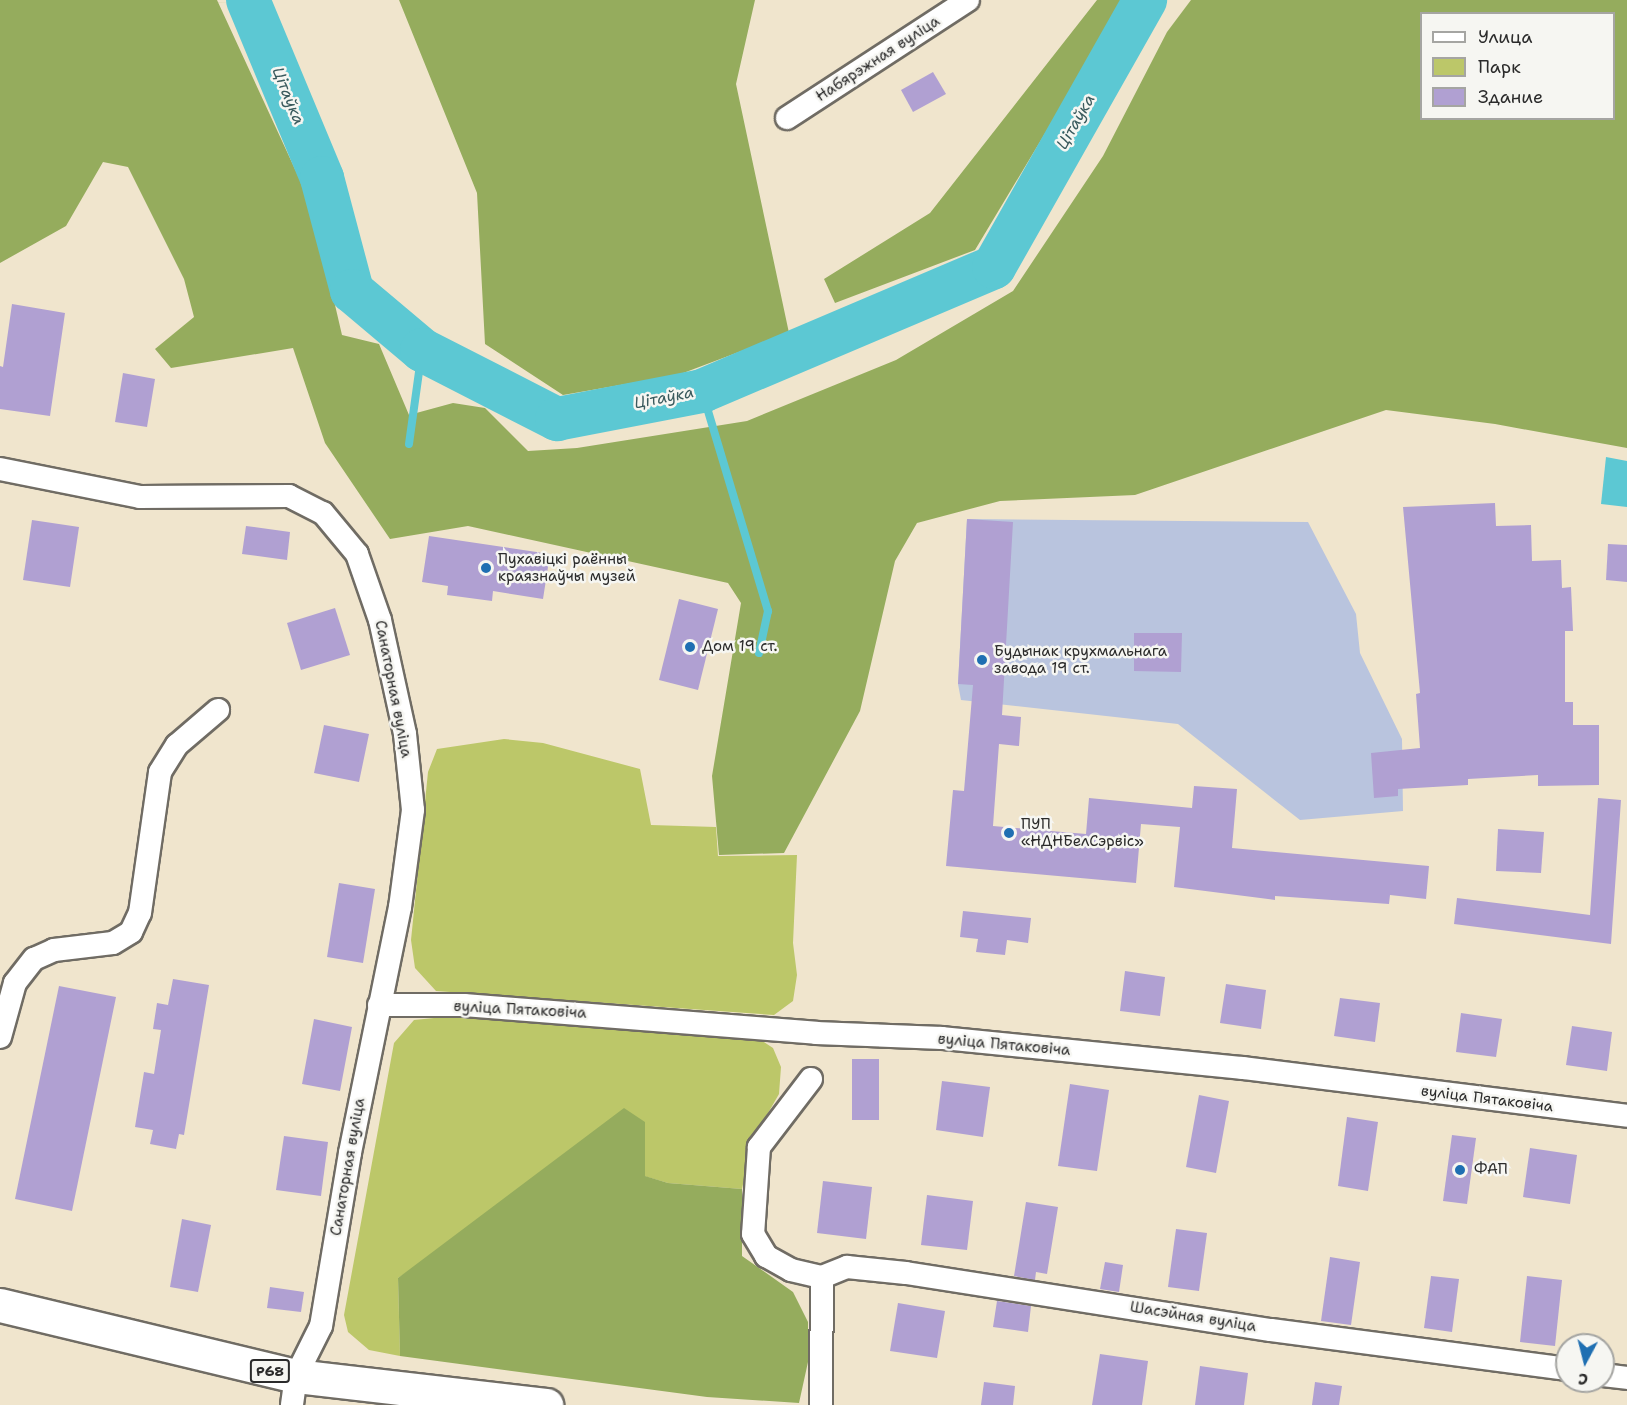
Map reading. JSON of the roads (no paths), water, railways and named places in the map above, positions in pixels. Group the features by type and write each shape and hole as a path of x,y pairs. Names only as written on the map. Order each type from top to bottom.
{"main road":[{"name":"Р68","path":"0,1305 294,1391 546,1405"}],"street":[{"name":"Набярэжная вуліца","path":"787,118 968,0"},
{"name":"Санаторная вуліца","path":"0,469 140,497 289,496 323,513 357,554 383,631 405,734 413,810 400,907 379,1005 321,1326 294,1391"},
{"path":"0,1037 15,983 34,959 54,950 113,943 131,932 140,913 160,772 177,745 218,710"},
{"name":"вуліца Пятаковіча","path":"379,1005 464,1005 816,1033 942,1038 1243,1068 1627,1116"},
{"path":"811,1079 759,1147 753,1234 766,1256 791,1270 822,1277 820,1405"},
{"name":"Шасэйная вуліца","path":"822,1277 847,1267 906,1273 1271,1330 1555,1367"}],"water":[{"path":"1606,457 1627,461 1627,507 1601,504"}],"waterway":[{"name":"Цітаўка","path":"248,0 322,178 352,291 422,350 557,419 702,391 994,267 1145,0"},
{"path":"409,444 422,350"},
{"path":"702,391 768,611 759,653"}],"place":[{"name":"Пухавіцкі раённы краязнаўчы музей","path":"486,568"},
{"name":"Дом 19 ст.","path":"690,647"},
{"name":"Будынак крухмальнага завода 19 ст.","path":"982,660"},
{"name":"ПУП «НДНБелСэрвіс»","path":"1009,833"},
{"name":"ФАП","path":"1460,1170"}]}
